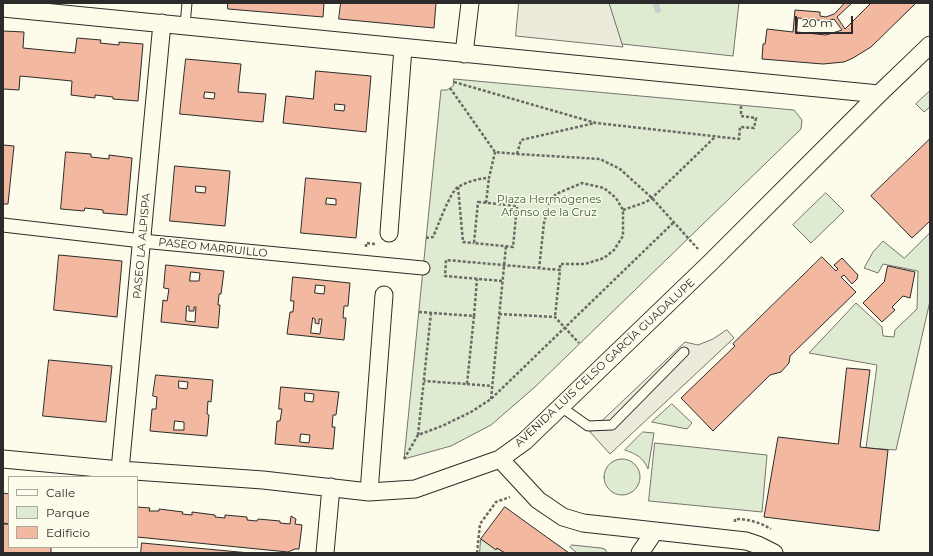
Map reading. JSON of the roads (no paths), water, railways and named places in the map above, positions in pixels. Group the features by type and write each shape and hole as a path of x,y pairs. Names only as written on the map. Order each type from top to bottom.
{"street":[{"path":"464,54 470,3"},
{"path":"3,8 878,94"},
{"name":"PASEO LA ALPISPA","path":"120,470 162,23"},
{"name":"AVENIDA LUIS CELSO GARCÍA GUADALUPE","path":"3,459 120,470 264,480 369,492 415,489 500,459 525,441 561,407 710,263 878,94 930,45"},
{"path":"389,233 403,48"},
{"name":"PASEO MARRUILLO","path":"3,226 423,268"},
{"path":"369,492 384,295"},
{"path":"500,459 538,500 563,517 583,523 746,541 774,553"},
{"path":"325,553 331,487"},
{"path":"640,553 654,532"}],"lane":[{"path":"185,25 187,3"},
{"path":"561,407 588,426 612,425 684,352"}],"waterway":[{"path":"655,3 658,10"}],"park label":[{"name":"Plaza Hermógenes Afonso de la Cruz","path":"549,206"}]}
